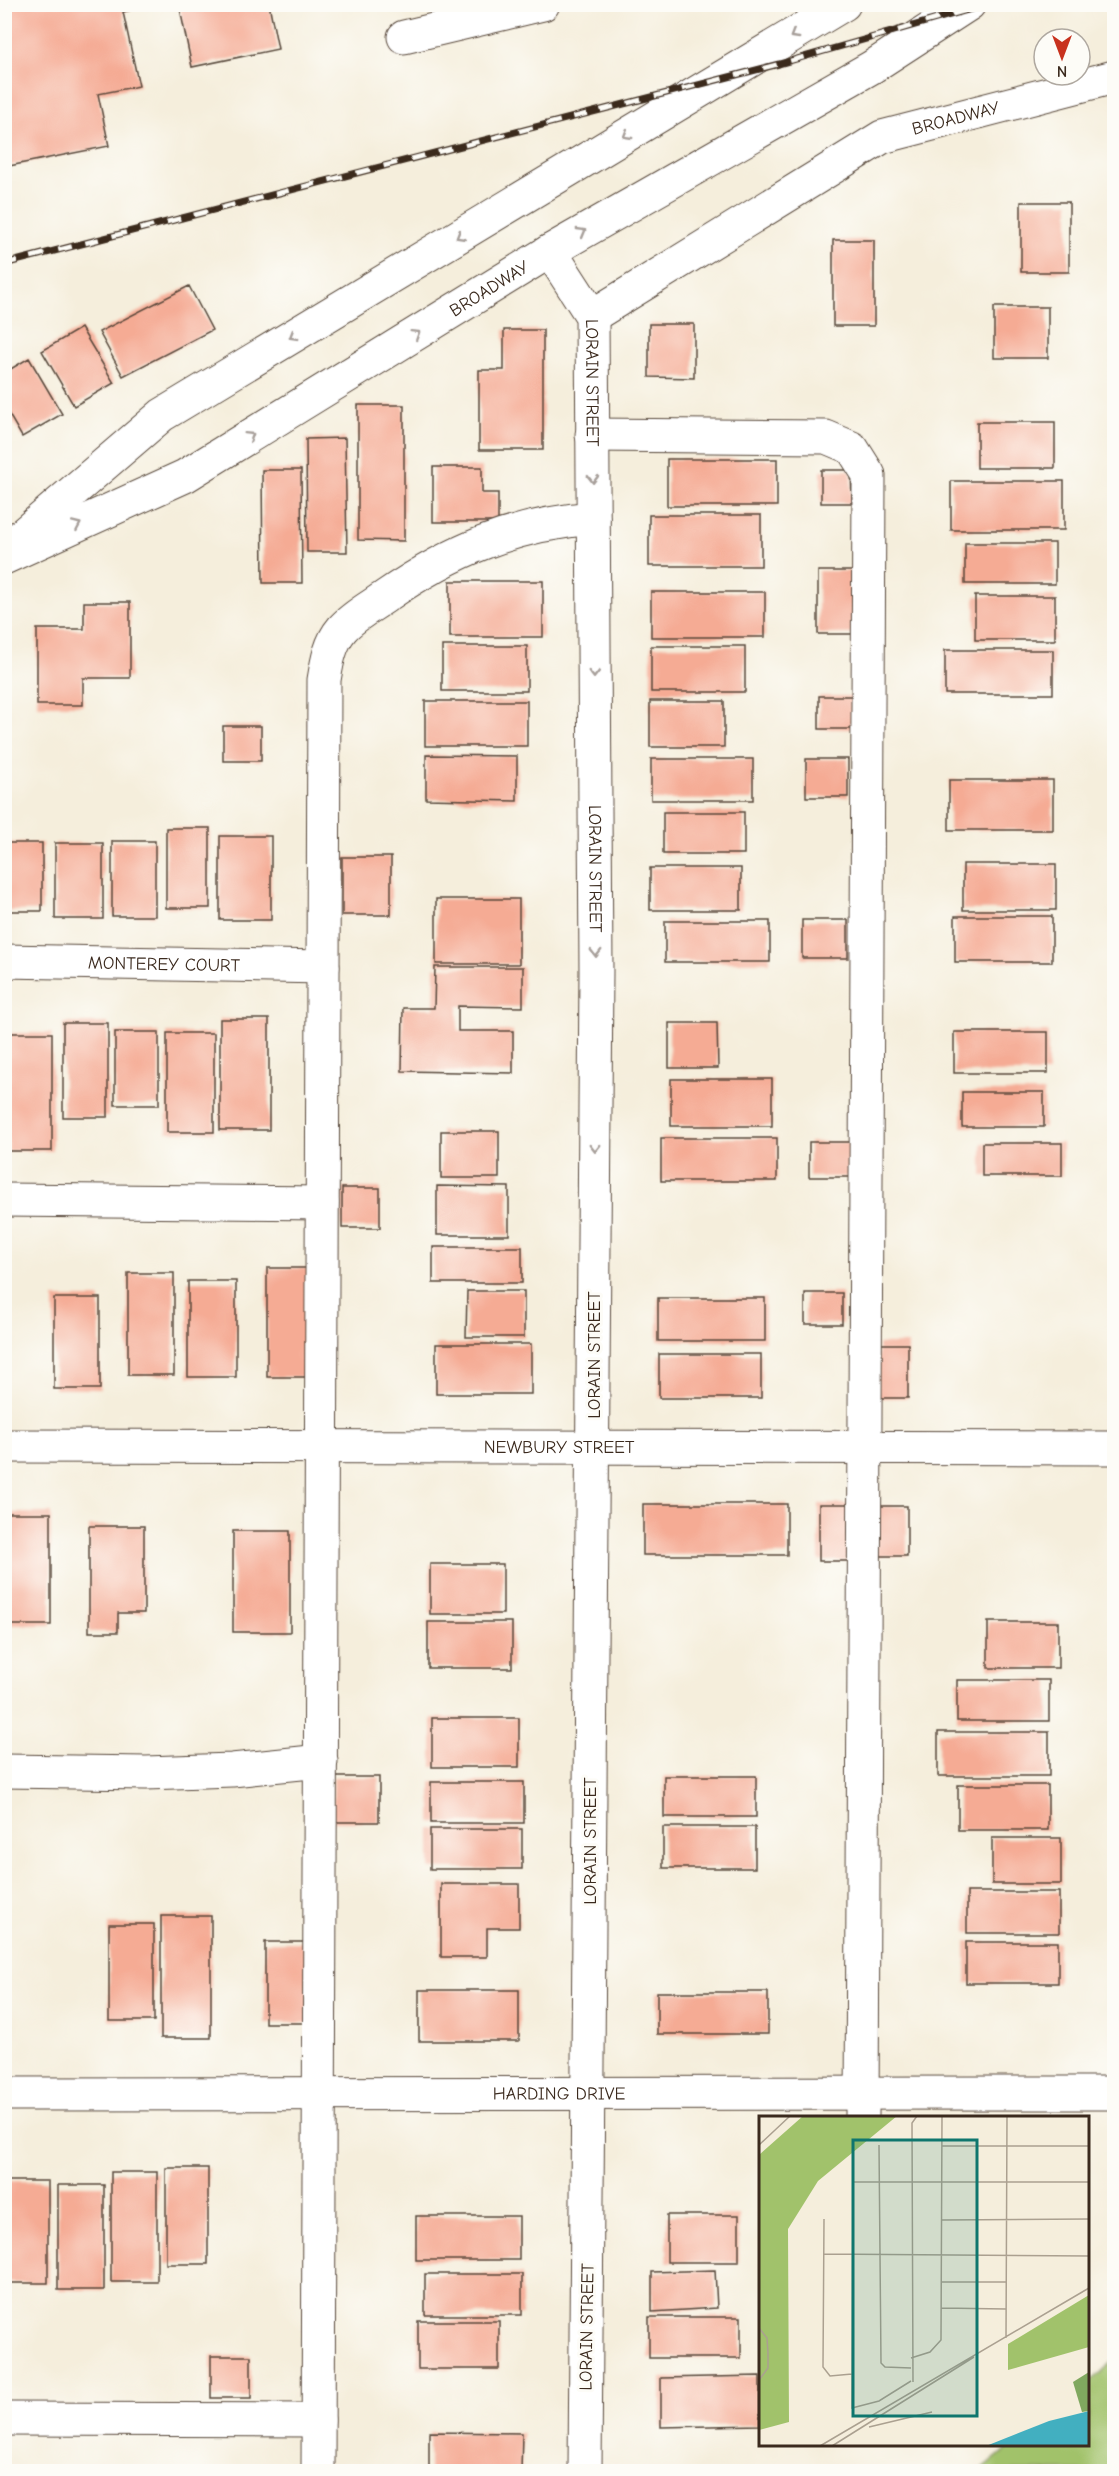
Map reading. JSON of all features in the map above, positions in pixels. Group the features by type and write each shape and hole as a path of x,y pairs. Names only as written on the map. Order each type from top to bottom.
{"street":[{"path":"404,37 543,4"},
{"path":"4,550 162,415 844,4"},
{"name":"BROADWAY","path":"4,558 186,476 550,251 872,68 969,4"},
{"name":"BROADWAY","path":"592,316 882,137 1114,76"},
{"name":"LORAIN STREET","path":"550,251 592,316 596,971 585,2472"},
{"path":"592,435 826,437 852,448 869,475 862,2106"},
{"path":"318,2472 324,680 329,652 342,628 424,569 468,547 550,522 593,518"},
{"name":"MONTEREY COURT","path":"4,961 323,968"},
{"path":"4,1200 322,1203"},
{"name":"NEWBURY STREET","path":"4,1446 1114,1448"},
{"path":"4,1771 189,1772 321,1761"},
{"name":"HARDING DRIVE","path":"4,2094 589,2094 862,2106 1114,2093"},
{"path":"4,2419 318,2420"}],"green space":[{"path":"1114,2361 1114,2471 981,2471 1012,2446 1089,2446 1089,2382"}],"building":[{"path":"179,4 269,4 278,49 192,67"},
{"path":"4,5 153,5 123,12 139,86 98,94 109,146 4,167"},
{"path":"1021,202 1069,202 1069,272 1021,272"},
{"path":"833,240 874,240 874,326 833,326"},
{"path":"189,286 212,330 123,376 99,332"},
{"path":"994,307 1048,307 1048,358 994,358"},
{"path":"649,324 694,324 694,378 649,377"},
{"path":"81,328 114,383 74,406 42,351"},
{"path":"504,330 543,330 543,450 479,450 479,370 504,370"},
{"path":"29,358 62,414 22,437 4,406 4,373"},
{"path":"358,405 404,405 404,541 358,540"},
{"path":"977,422 1055,422 1055,468 977,468"},
{"path":"345,438 347,552 307,552 306,439"},
{"path":"667,459 777,459 777,506 667,506"},
{"path":"433,467 482,467 482,493 498,493 498,522 433,522"},
{"path":"262,470 301,470 302,583 263,583"},
{"path":"821,470 851,470 852,503 821,503"},
{"path":"951,481 1064,481 1064,530 951,530"},
{"path":"649,515 761,515 761,566 649,566"},
{"path":"965,543 1055,543 1055,584 965,584"},
{"path":"818,571 856,571 856,634 818,634"},
{"path":"450,581 543,581 543,637 450,637"},
{"path":"651,592 765,592 765,637 651,637"},
{"path":"975,596 1055,596 1055,640 975,640"},
{"path":"84,602 130,602 130,678 83,678 83,705 37,705 37,629 84,629"},
{"path":"442,646 527,646 527,691 442,691"},
{"path":"651,646 745,646 745,692 651,692"},
{"path":"945,650 1053,650 1053,694 945,694"},
{"path":"819,696 852,696 852,729 819,729"},
{"path":"425,701 527,701 527,746 425,746"},
{"path":"650,701 724,701 724,747 650,747"},
{"path":"223,726 261,726 261,761 223,761"},
{"path":"426,755 517,756 517,801 426,799"},
{"path":"651,759 753,759 753,800 651,800"},
{"path":"806,759 848,759 848,797 806,797"},
{"path":"949,780 1053,780 1053,830 949,830"},
{"path":"663,812 744,812 744,854 663,854"},
{"path":"166,828 210,828 210,908 166,908"},
{"path":"220,836 271,836 271,920 220,920"},
{"path":"112,841 155,841 155,916 112,916"},
{"path":"4,843 42,843 42,911 4,911"},
{"path":"55,843 103,843 103,919 55,919"},
{"path":"342,857 391,857 391,915 342,915"},
{"path":"963,864 1056,864 1056,910 963,910"},
{"path":"650,868 741,868 741,910 650,910"},
{"path":"436,899 519,899 519,964 436,964"},
{"path":"955,916 1052,916 1052,962 955,962"},
{"path":"802,920 848,920 848,958 802,958"},
{"path":"665,921 770,921 770,962 665,962"},
{"path":"435,967 523,967 523,1007 458,1006 458,1031 513,1031 513,1073 402,1071 403,1008 434,1008"},
{"path":"220,1019 269,1019 269,1130 220,1130"},
{"path":"63,1023 108,1023 108,1117 63,1117"},
{"path":"669,1023 717,1023 718,1068 669,1068"},
{"path":"115,1032 159,1032 159,1105 115,1105"},
{"path":"954,1032 1048,1032 1048,1073 954,1073"},
{"path":"8,1033 52,1033 52,1151 8,1151"},
{"path":"167,1033 214,1033 214,1132 167,1132"},
{"path":"671,1079 772,1079 772,1126 671,1126"},
{"path":"962,1092 1044,1092 1044,1127 962,1127"},
{"path":"441,1131 499,1131 499,1178 441,1178"},
{"path":"661,1138 777,1138 777,1181 661,1181"},
{"path":"809,1142 852,1142 852,1177 809,1177"},
{"path":"982,1143 1062,1143 1062,1176 982,1176"},
{"path":"437,1186 509,1187 509,1235 437,1235"},
{"path":"342,1188 380,1188 380,1228 342,1228"},
{"path":"433,1247 522,1247 522,1283 433,1283"},
{"path":"267,1268 313,1268 313,1377 267,1377"},
{"path":"128,1273 174,1273 174,1375 128,1375"},
{"path":"188,1281 236,1281 236,1377 188,1377"},
{"path":"467,1291 524,1291 524,1337 466,1337"},
{"path":"805,1293 842,1293 842,1324 805,1324"},
{"path":"54,1298 100,1298 100,1389 54,1389"},
{"path":"658,1298 765,1298 765,1341 658,1341"},
{"path":"436,1344 531,1344 531,1394 436,1394"},
{"path":"878,1344 908,1344 908,1398 878,1398"},
{"path":"659,1354 761,1354 761,1398 659,1398"},
{"path":"643,1504 787,1504 787,1555 643,1555"},
{"path":"819,1504 852,1504 852,1561 819,1561"},
{"path":"876,1506 907,1506 907,1556 876,1556"},
{"path":"4,1513 51,1513 51,1625 4,1625"},
{"path":"89,1526 144,1526 144,1613 118,1613 118,1632 89,1632"},
{"path":"233,1531 290,1531 290,1632 233,1632"},
{"path":"430,1564 503,1564 503,1614 430,1614"},
{"path":"428,1622 512,1622 512,1668 428,1668"},
{"path":"988,1622 1058,1622 1058,1668 988,1668"},
{"path":"957,1680 1049,1680 1049,1721 957,1721"},
{"path":"432,1718 519,1718 519,1767 432,1767"},
{"path":"938,1732 1049,1732 1049,1776 938,1776"},
{"path":"664,1776 756,1776 756,1817 664,1817"},
{"path":"333,1777 379,1777 379,1822 333,1822"},
{"path":"431,1782 524,1782 524,1823 431,1823"},
{"path":"958,1785 1048,1785 1048,1830 958,1830"},
{"path":"663,1827 755,1827 755,1868 663,1868"},
{"path":"430,1829 522,1829 522,1869 430,1869"},
{"path":"992,1838 1061,1838 1061,1884 992,1884"},
{"path":"441,1884 519,1884 519,1928 487,1928 487,1957 441,1957"},
{"path":"967,1892 1059,1892 1059,1933 967,1933"},
{"path":"161,1916 211,1916 211,2038 161,2038"},
{"path":"109,1924 154,1924 154,2021 109,2021"},
{"path":"265,1942 309,1942 309,2023 265,2023"},
{"path":"966,1942 1058,1942 1058,1983 966,1983"},
{"path":"419,1990 519,1990 519,2041 419,2041"},
{"path":"657,1992 768,1992 768,2034 657,2034"},
{"path":"166,2168 208,2168 208,2264 166,2264"},
{"path":"111,2172 157,2172 157,2282 111,2282"},
{"path":"4,2181 48,2181 48,2283 4,2283"},
{"path":"58,2185 104,2185 104,2290 58,2290"},
{"path":"667,2215 739,2215 739,2262 667,2262"},
{"path":"416,2216 519,2216 519,2260 416,2260"},
{"path":"715,2270 717,2308 652,2312 652,2272"},
{"path":"425,2274 522,2274 522,2315 425,2315"},
{"path":"649,2317 741,2317 741,2358 649,2358"},
{"path":"418,2321 499,2321 499,2369 418,2369"},
{"path":"211,2356 251,2356 251,2398 211,2398"},
{"path":"759,2376 759,2425 661,2427 661,2378"},
{"path":"429,2432 522,2433 521,2472 429,2472"}],"railway":[{"path":"4,264 779,64 989,4"}]}
